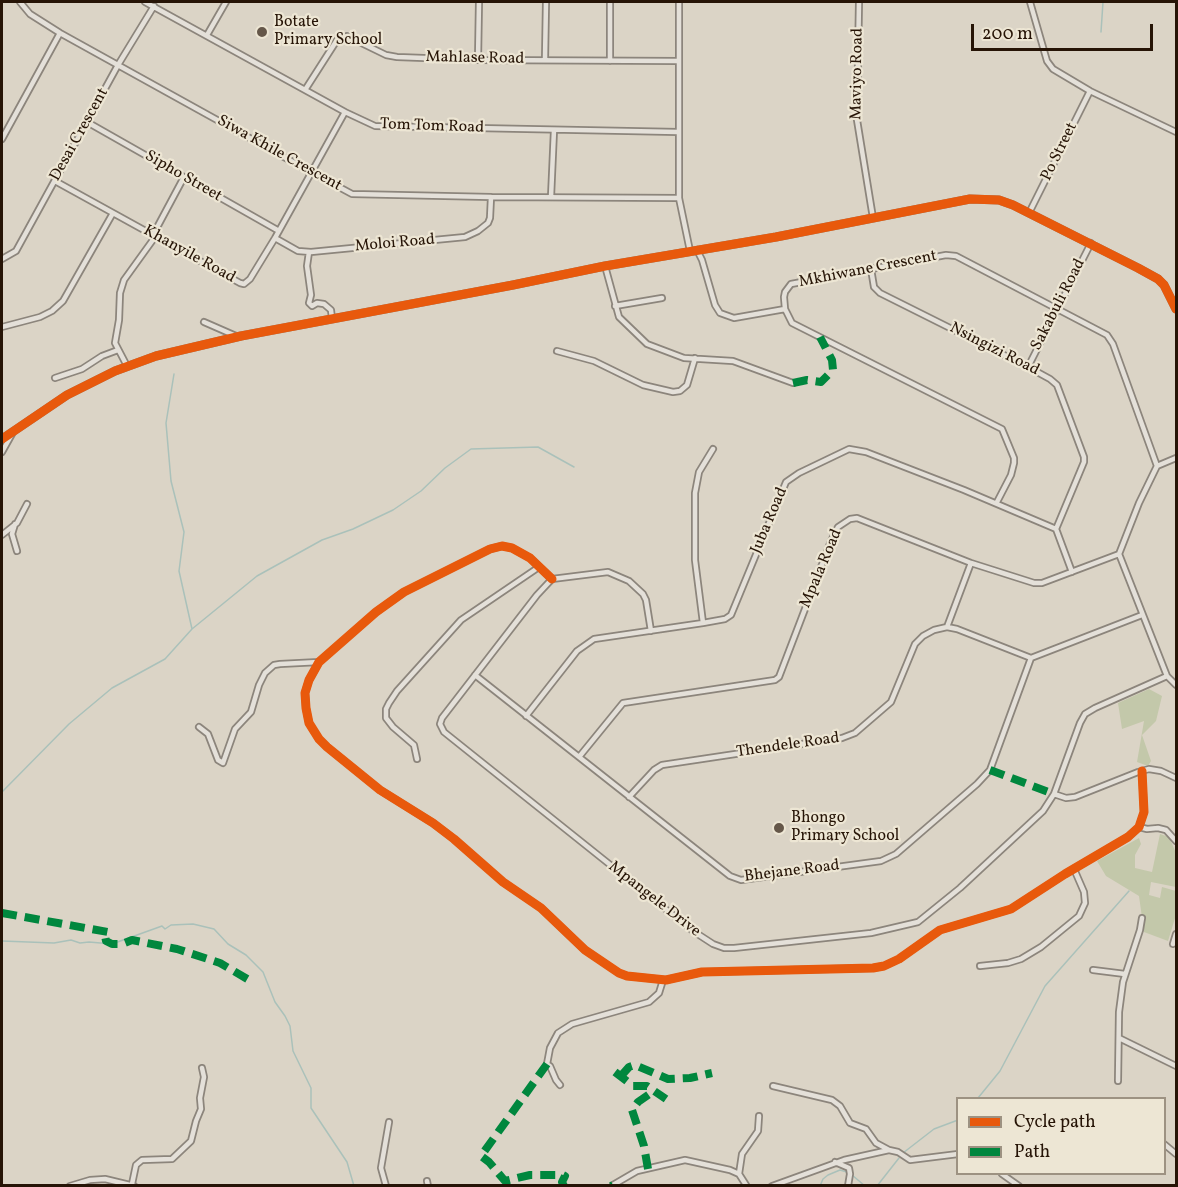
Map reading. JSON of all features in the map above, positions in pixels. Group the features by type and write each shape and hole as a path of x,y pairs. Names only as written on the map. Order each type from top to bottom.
{"street":[{"name":"Siwa Khile Crescent","path":"20,2 30,14 60,33 311,172 358,195 679,198"},
{"name":"Tom Tom Road","path":"146,2 345,112 368,124 383,128 678,132"},
{"path":"207,35 226,2"},
{"path":"478,60 479,2"},
{"path":"545,60 546,2"},
{"path":"610,2 610,61"},
{"path":"679,2 679,198 693,250 702,260 715,305 720,313 734,318 785,309"},
{"name":"Maviyo Road","path":"859,2 857,120 873,218"},
{"path":"1030,2 1049,65 1058,73 1090,91 1176,132"},
{"name":"Desai Crescent","path":"2,259 16,251 118,65 154,6"},
{"path":"2,139 60,33"},
{"name":"Mahlase Road","path":"305,90 337,40 347,36 386,55 397,57 478,60 678,61"},
{"name":"Po Street","path":"1029,213 1090,91"},
{"name":"Khanyile Road","path":"55,181 244,284 250,279 275,238 345,112"},
{"name":"Sipho Street","path":"87,122 279,231"},
{"path":"551,197 554,130"},
{"path":"127,366 115,343 122,286 154,236 184,177"},
{"name":"Moloi Road","path":"275,238 292,248 309,252 465,237 488,223 491,197"},
{"path":"2,439 66,395 127,366 156,356 238,337 605,266 939,204 986,198 1006,202 1091,243 1158,279 1169,293 1176,309"},
{"path":"2,327 40,317 52,311 63,301 113,213"},
{"name":"Sakabuli Road","path":"1028,367 1091,243"},
{"path":"309,252 307,266 311,295 309,303 312,306 317,303 324,304 331,310 332,319"},
{"name":"Mkhiwane Crescent","path":"997,502 1011,475 1014,463 1002,429 790,321 785,309 785,292 791,284 952,255 1103,332 1110,340 1157,466"},
{"path":"605,266 619,317 647,344 675,356 733,361 793,383"},
{"name":"Nsingizi Road","path":"871,269 874,287 880,293 1028,367 1050,379 1056,386 1084,457 1081,472 1056,528"},
{"path":"615,306 662,298"},
{"path":"204,322 238,337"},
{"path":"55,378 82,369 102,356 118,350"},
{"path":"557,351 594,361 637,382 673,392 680,391 687,385 695,358"},
{"path":"2,452 15,429"},
{"path":"703,623 695,560 695,493 699,472 713,449"},
{"name":"Juba Road","path":"526,716 584,644 594,639 725,619 735,610 786,482 840,453 849,450 866,452 997,502 1056,528"},
{"path":"1176,458 1157,466 1138,503 1119,554 1167,676 1176,685"},
{"path":"16,551 12,534 27,504"},
{"name":"Mpala Road","path":"579,757 623,703 775,680 779,677 831,541 838,527 844,522 857,518 971,563 1034,584 1119,554"},
{"path":"2,535 15,524"},
{"path":"1056,528 1072,572"},
{"path":"651,631 644,594 629,580 608,572 552,579 530,558 512,548 502,546 490,549 404,592 376,612 319,662 309,680 306,693 309,723 327,747 380,790 454,839 503,882 541,908 572,939 609,967 627,976 663,980 702,972 884,966 899,959 940,930 1011,909 1128,837 1139,826 1144,812 1143,771"},
{"path":"971,563 947,627 1030,658 1142,615"},
{"path":"417,759 414,745 386,718 389,703 397,691 461,621 539,567"},
{"name":"Mpangele Drive","path":"552,579 475,675 442,718 440,724 444,732 693,931 724,948 871,933 918,922 951,896 1034,821 1054,794 1085,714 1167,676"},
{"name":"Thendele Road","path":"629,797 654,770 662,765 842,738 855,733 891,702 915,644 929,633 947,627"},
{"name":"Bhejane Road","path":"475,675 730,876 741,880 887,859 896,854 990,770 1030,658"},
{"path":"199,727 208,734 218,760 223,763 234,729 251,712 261,680 269,669 280,664 319,662"},
{"path":"1054,794 1066,798 1075,796 1143,771 1161,771 1176,778"},
{"path":"1139,826 1147,830 1158,828 1166,830 1176,841"},
{"path":"980,966 1021,959 1041,947 1079,916 1085,903 1084,892 1074,869"},
{"path":"1118,1081 1119,1012 1125,974 1142,918"},
{"path":"1173,944 1176,934"},
{"path":"1093,970 1125,974"},
{"path":"560,1085 547,1064 550,1048 558,1033 573,1024 649,1002 659,993 663,980"},
{"path":"1119,1038 1176,1066"},
{"path":"70,1185 105,1179 133,1185 136,1165 142,1160 172,1159 191,1141 201,1109 200,1098 204,1077 202,1068"},
{"path":"773,1086 832,1100 840,1106 850,1123 866,1130 876,1143 910,1160 956,1154"},
{"path":"739,1174 742,1154 758,1131 759,1116"},
{"path":"386,1185 381,1168 389,1122"},
{"path":"772,1185 835,1162 889,1150"},
{"path":"613,1185 637,1171 679,1160 718,1166 739,1174 747,1185"},
{"path":"835,1162 849,1168 848,1185"},
{"path":"1005,1175 1019,1185"}],"green space":[{"path":"1149,689 1162,696 1156,721 1142,735 1151,761 1148,766 1137,762 1144,721 1122,729 1118,703"},
{"path":"1160,834 1169,837 1176,853 1176,887 1151,882 1149,895 1160,898 1162,887 1176,891 1176,915 1168,941 1144,932 1139,896 1106,876 1097,861 1139,838 1141,844 1135,855 1135,868 1152,872"}],"waterway":[{"path":"1101,32 1103,2"},
{"path":"174,374 166,423 171,481 184,532 179,571 192,629"},
{"path":"2,792 69,724 112,688 165,659 192,629 257,576 322,540 353,529 393,510 421,491 445,468 471,449 538,447 574,467"},
{"path":"979,1097 1000,1071 1045,986 1129,891"},
{"path":"2,941 54,943 71,940 80,943 112,944 162,926 165,929 171,925 193,924 214,929 228,944 246,955 263,972 275,1002 290,1026 293,1051 311,1088 311,1108 347,1162 354,1186"},
{"path":"903,1153 934,1129 956,1121"},
{"path":"877,1186 899,1158"},
{"path":"820,1186 828,1175 840,1170 847,1172"},
{"path":"852,1175 865,1186"}],"marked path":[{"path":"793,383 807,380 821,382 833,370 832,360 820,337"},
{"path":"990,770 1054,794"},
{"path":"2,913 108,932 105,936 106,941 112,944 122,944 132,940 177,949 220,963 249,980"},
{"path":"547,1064 481,1156 505,1181 530,1175 563,1175 565,1176 562,1182 564,1186"},
{"path":"621,1076 629,1067 635,1065 668,1079 690,1078 712,1073"},
{"path":"615,1072 633,1086 647,1086 666,1099"},
{"path":"648,1169 644,1146 632,1110 638,1102 654,1091"}],"cycle path":[{"path":"2,439 67,395 115,371 156,356 241,336 970,199 999,200 1013,205 1138,268 1164,285 1176,309"},
{"path":"552,579 530,558 512,548 502,546 490,549 404,592 376,612 319,662 305,693 306,708 309,723 327,747 380,790 454,839 503,882 541,908 585,950 627,976 666,980 702,972 884,966 899,959 940,930 1011,909 1128,837 1139,827 1144,812 1142,771"}],"place":[{"name":"Botate Primary School","path":"262,32"},
{"name":"Bhongo Primary School","path":"779,828"}]}
